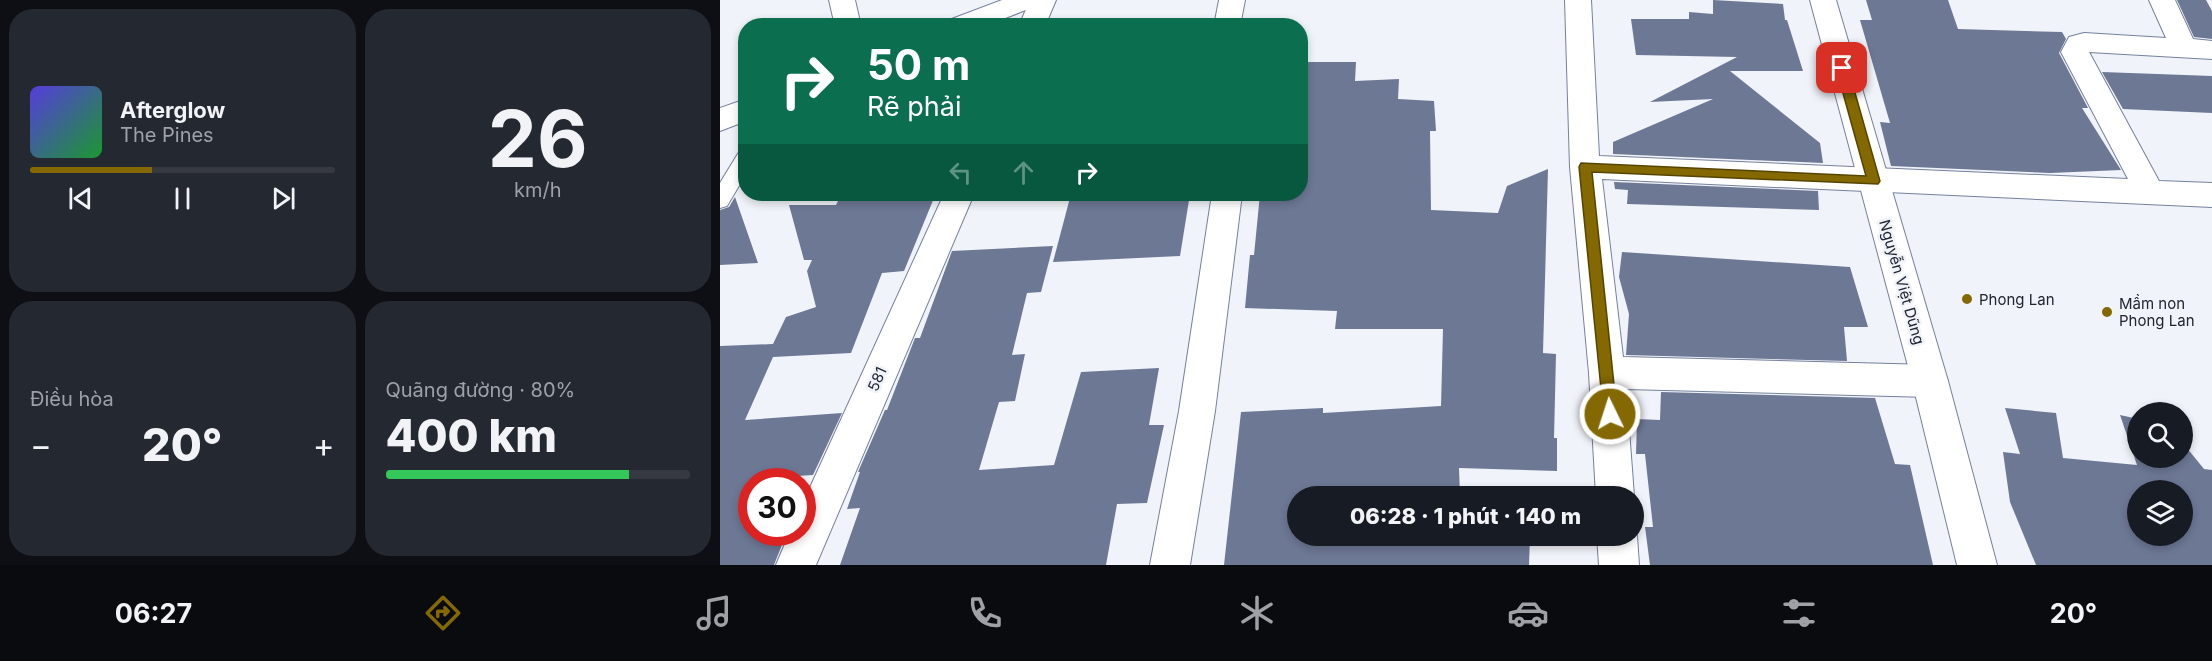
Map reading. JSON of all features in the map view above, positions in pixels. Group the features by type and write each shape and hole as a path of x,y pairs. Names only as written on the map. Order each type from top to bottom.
{"street":[{"path":"842,0 846,18"},
{"path":"979,18 1027,0"},
{"path":"1035,18 1043,0"},
{"path":"1229,18 1232,0"},
{"path":"1578,0 1585,167 1607,373 1614,486"},
{"name":"Nguyễn Việt Dũng","path":"1823,0 1930,381 1977,565"},
{"path":"2162,0 2184,48"},
{"path":"2150,192 2075,52 2079,44 2084,42 2212,50"},
{"path":"720,120 738,112"},
{"path":"1585,167 2212,195"},
{"name":"581","path":"796,565 956,201"},
{"path":"1170,565 1197,411 1226,201"},
{"path":"1607,373 1930,381"},
{"path":"1618,546 1619,565"}],"lane":[{"path":"720,200 738,170"}],"building":[{"path":"1713,0 1783,4 1785,20 1787,20 1803,71 1730,71 1820,143 1823,163 1613,154 1613,142 1713,99 1650,102 1737,57 1636,55 1631,19 1689,19 1689,12 1713,14"},
{"path":"1866,0 1948,0 1958,29 2062,32 2066,39 2059,53 2088,108 2082,108 2121,170 2050,173 1891,166 1880,122 1890,123 1860,20 1872,20"},
{"path":"2177,0 2206,0 2212,11 2212,39 2194,37"},
{"path":"1308,62 1356,62 1355,81 1399,79 1398,99 1434,101 1436,131 1430,131 1431,210 1498,213 1507,186 1548,169 1543,353 1556,354 1554,438 1557,438 1557,471 1459,468 1460,486 1287,486 1287,546 1530,546 1529,565 1224,565 1241,412 1323,408 1323,413 1441,406 1443,329 1335,329 1337,311 1245,308 1250,255 1254,255 1259,201 1308,201"},
{"path":"2102,72 2212,76 2212,113 2123,109"},
{"path":"1614,182 1818,191 1819,210 1627,204 1628,190 1615,189"},
{"path":"735,197 758,263 720,265 720,210 729,207"},
{"path":"838,201 933,201 904,271 882,273 851,353 773,357 745,420 842,413 816,469 738,468 738,546 781,546 774,565 720,565 720,346 773,344 786,317 816,307 807,271 812,260 804,260 789,205 836,205"},
{"path":"1069,201 1189,201 1180,256 1053,262"},
{"path":"1053,246 1041,292 1027,293 1012,355 1025,354 1015,401 999,402 979,470 1054,465 1081,372 1159,368 1149,425 1164,425 1147,503 1117,504 1106,565 840,565 860,508 847,509 860,472 858,472 885,410 887,410 915,338 920,338 952,251"},
{"path":"1622,252 1850,267 1868,327 1844,327 1847,361 1626,355 1629,314 1619,277"},
{"path":"1661,392 1875,398 1895,464 1910,465 1933,565 1650,565 1645,527 1653,527 1645,454 1636,454 1637,419 1660,420"},
{"path":"2005,408 2056,413 2063,458 2127,464 2127,468 2193,468 2193,456 2204,469 2212,470 2212,565 2036,565 2010,502 2003,452 2020,454"},
{"path":"2120,415 2127,417 2127,436"}],"place":[{"name":"Phong Lan","path":"1967,299"},
{"name":"Mầm non Phong Lan","path":"2107,312"}],"route":[{"path":"1610,414 1585,167 1874,181 1842,68"}]}
